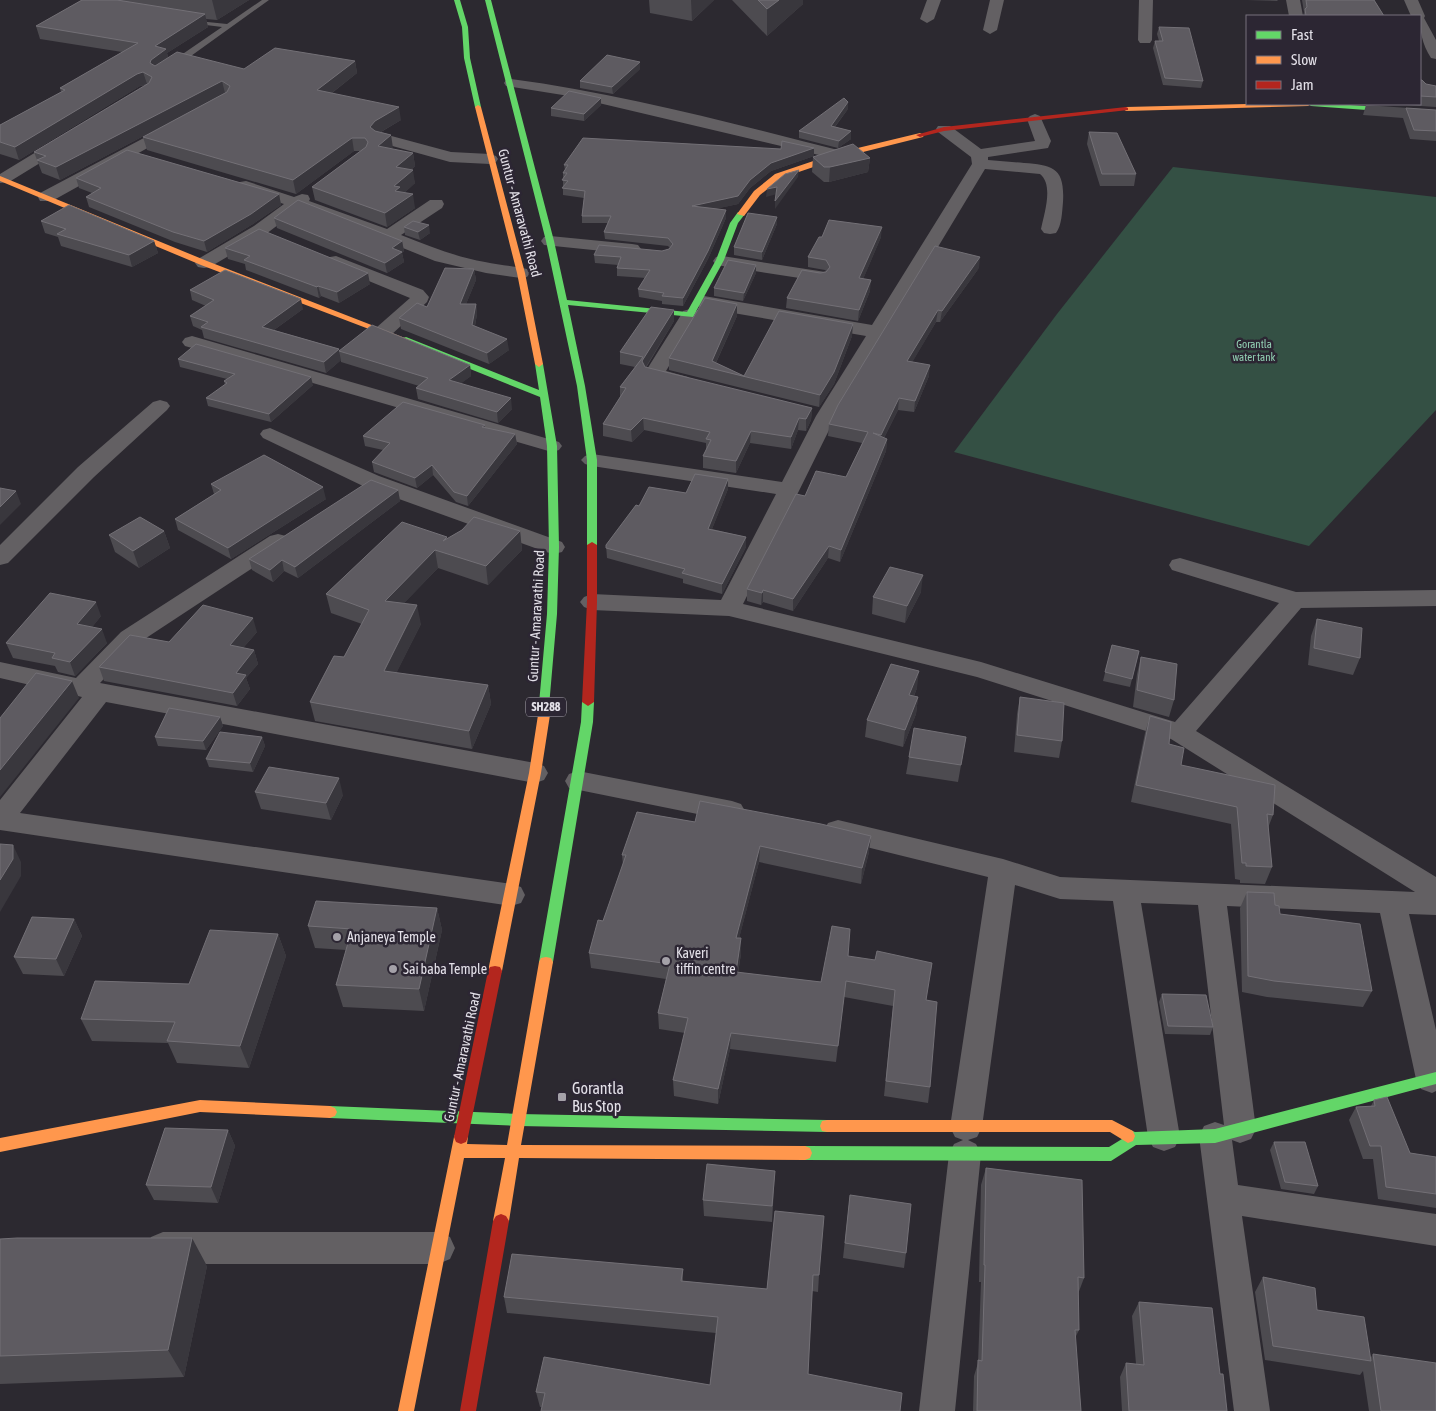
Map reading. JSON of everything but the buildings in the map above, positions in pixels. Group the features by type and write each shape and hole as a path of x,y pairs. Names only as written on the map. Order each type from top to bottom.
{"main road":[{"name":"Guntur - Amaravathi Road","path":"406,1411 535,773 546,706 554,547 552,446 545,396 522,273 490,159 474,93 467,58 464,27 457,0"},
{"name":"Guntur - Amaravathi Road","path":"468,1411 578,781 587,722 592,602 592,460 581,386 550,241 511,83 488,0"},
{"path":"564,302 694,308 720,260 734,223 757,193 778,176 840,155 944,129 1035,118 1125,109 1273,105"},
{"path":"1324,105 1436,113"},
{"path":"2,179 204,263 384,331 545,396"},
{"path":"0,1145 200,1106 519,1120 871,1127 965,1140 1112,1154 1134,1139 1227,1132 1434,1079"},
{"path":"458,1151 965,1140 1112,1126 1134,1139"}],"street":[{"path":"927,19 934,0"},
{"path":"990,30 997,0"},
{"path":"1145,40 1146,0"},
{"path":"1293,0 1296,15"},
{"path":"1411,0 1418,15"},
{"path":"1421,23 1436,55"},
{"path":"511,83 569,91 840,155"},
{"path":"46,197 189,118"},
{"path":"729,608 826,416 878,332 979,159 1042,145 1043,141 1035,118"},
{"path":"944,129 979,159 1044,169 1049,172 1055,195 1050,229"},
{"path":"2,179 79,132"},
{"path":"384,139 450,157 490,159"},
{"path":"129,152 148,157"},
{"path":"232,182 298,202 466,264 522,273"},
{"path":"204,263 260,230 314,190"},
{"path":"389,235 436,204"},
{"path":"260,230 279,237"},
{"path":"550,241 652,251"},
{"path":"316,252 418,294 420,297 418,302 384,331"},
{"path":"720,260 819,276"},
{"path":"702,386 654,374 694,308 878,332"},
{"path":"192,342 552,446"},
{"path":"0,558 86,472 160,406"},
{"path":"807,411 826,416"},
{"path":"270,434 362,487 554,547"},
{"path":"592,460 788,490"},
{"path":"296,530 129,638 0,820 511,895"},
{"path":"1180,565 1295,600 1436,598"},
{"path":"1180,734 1295,600"},
{"path":"592,602 729,608 981,670 1180,734 1436,891"},
{"path":"0,670 91,690 535,773"},
{"path":"578,781 756,816"},
{"path":"810,825 1003,870 1060,888 1436,904"},
{"path":"937,1411 965,1140 1003,870"},
{"path":"1125,891 1164,1138"},
{"path":"1211,895 1227,1132 1223,1198 1252,1411"},
{"path":"1392,902 1434,1079"},
{"path":"1223,1198 1436,1230"},
{"path":"134,1248 438,1248"}],"lane":[{"path":"167,70 266,0"},
{"path":"183,20 230,26"}],"green space":[{"name":"Gorantla water tank","path":"1173,167 1436,197 1436,410 1309,546 954,452 1057,314"}],"traffic: fast":[{"path":"457,0 465,27 467,58 478,107"},
{"path":"488,0 550,241 581,386 592,460 592,545"},
{"path":"1325,105 1436,113"},
{"path":"564,302 690,315 720,260 734,223 741,214"},
{"path":"406,340 545,396"},
{"path":"539,364 552,446 554,547 552,614 544,715"},
{"path":"546,962 587,722 588,702"},
{"path":"1128,1136 1134,1139 1215,1136 1436,1078"},
{"path":"330,1112 519,1120 827,1126"},
{"path":"805,1153 1111,1154 1134,1139"}],"traffic: slow":[{"path":"1126,109 1272,105"},
{"path":"478,107 521,273 539,364"},
{"path":"741,214 757,193 778,176 840,155 920,135"},
{"path":"0,178 204,263 406,340"},
{"path":"495,971 535,773 544,715"},
{"path":"501,1221 546,962"},
{"path":"0,1145 200,1106 330,1112"},
{"path":"827,1126 1112,1126 1128,1136"},
{"path":"406,1411 461,1137"},
{"path":"458,1151 805,1153"}],"traffic: jam":[{"path":"920,135 944,129 1126,109"},
{"path":"588,702 592,545"},
{"path":"461,1137 495,971"},
{"path":"468,1411 501,1221"}],"place":[{"name":"Anjaneya Temple","path":"337,937"},
{"name":"Kaveri tiffin centre","path":"666,961"},
{"name":"Sai baba Temple","path":"393,969"},
{"name":"Gorantla Bus Stop","path":"562,1097"}]}
